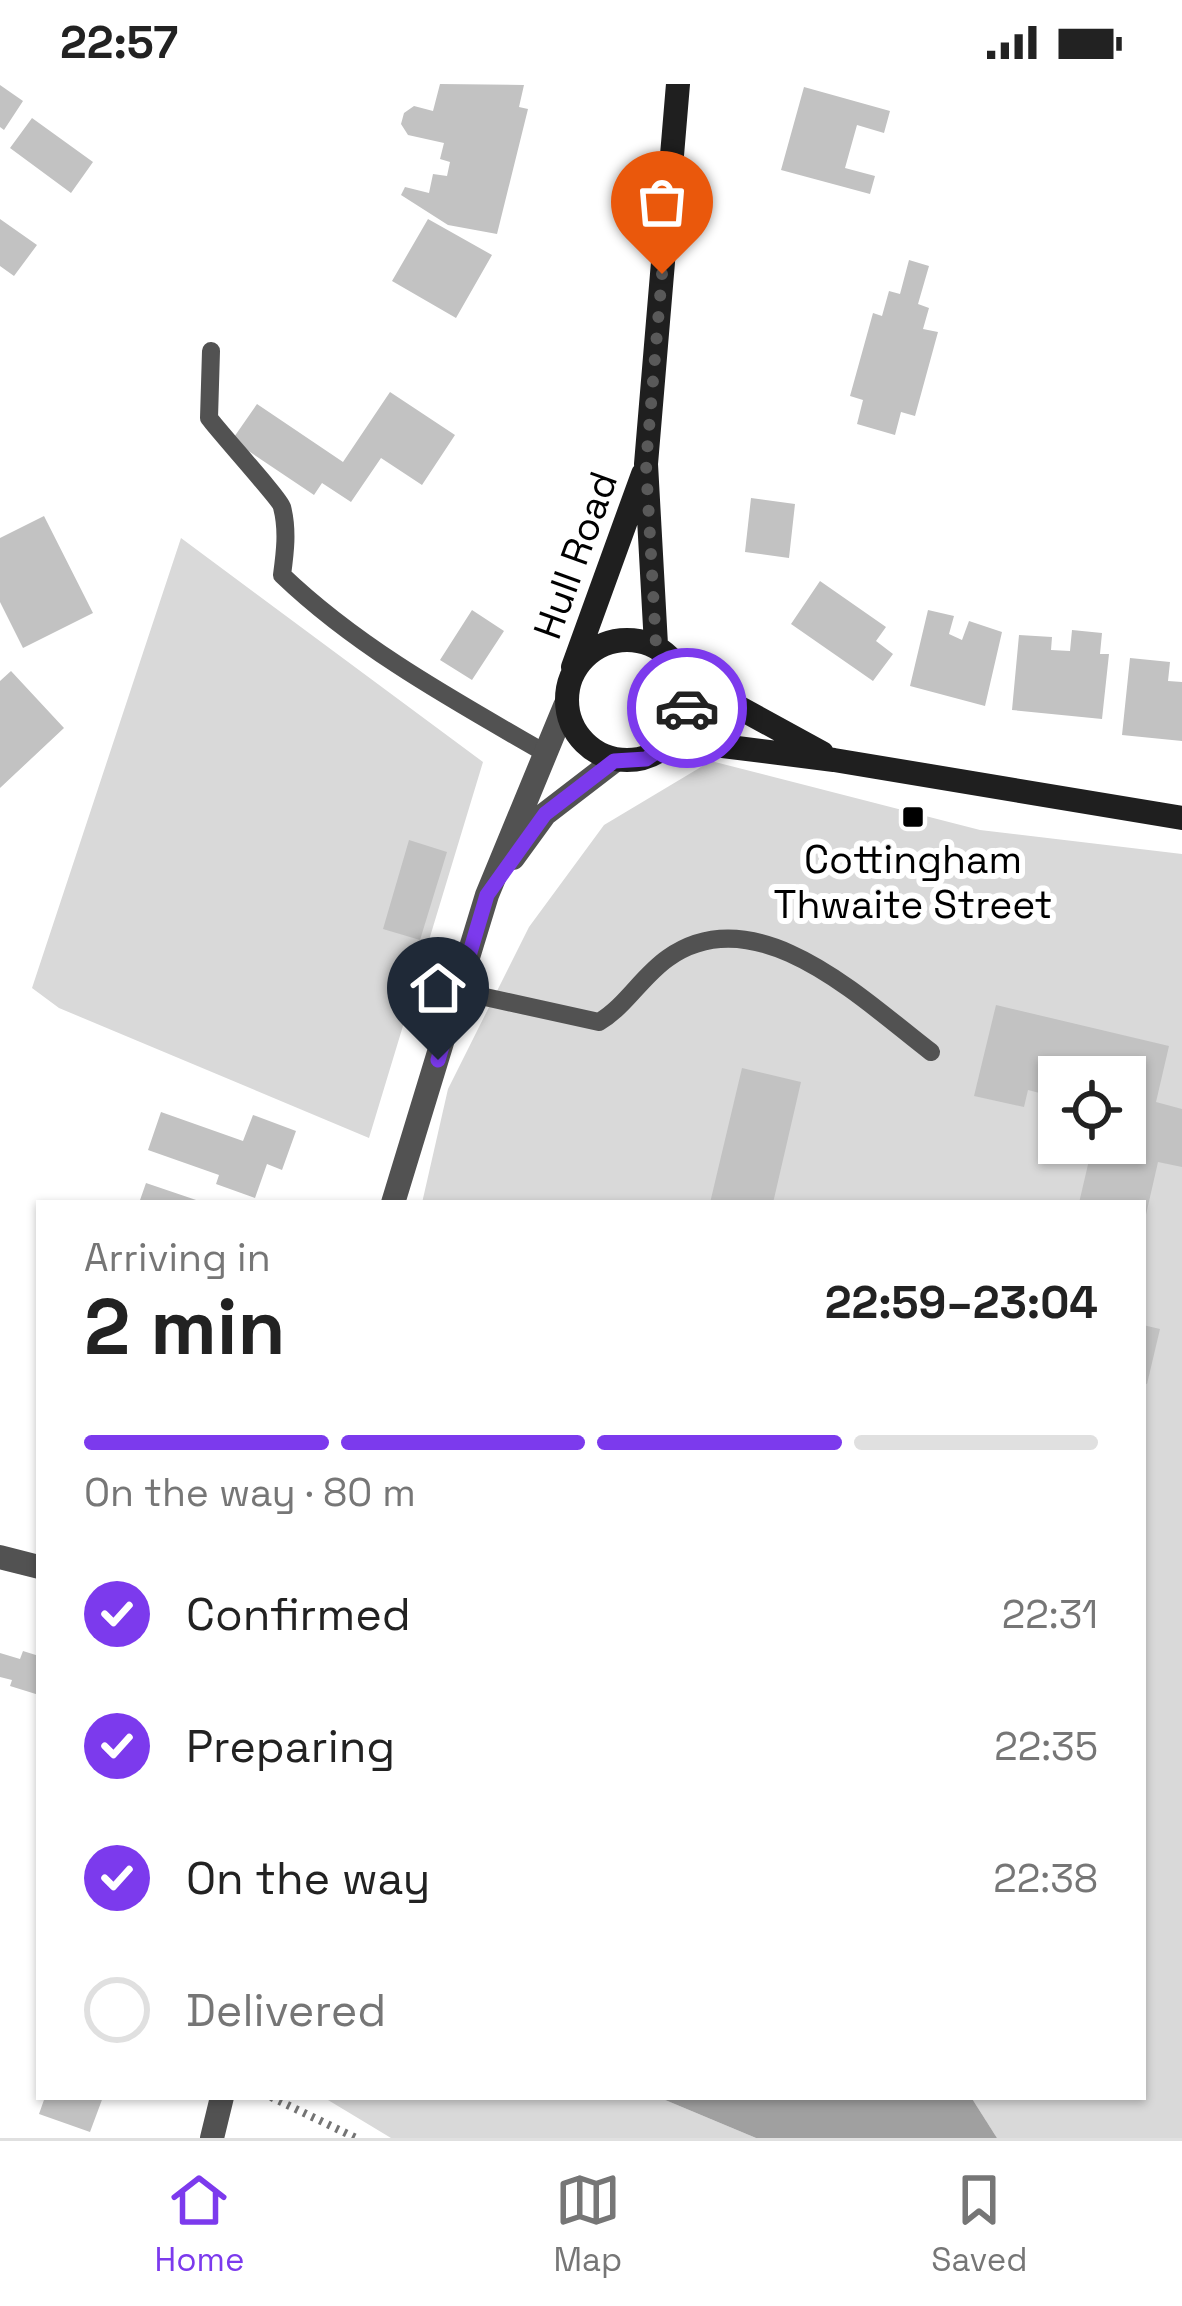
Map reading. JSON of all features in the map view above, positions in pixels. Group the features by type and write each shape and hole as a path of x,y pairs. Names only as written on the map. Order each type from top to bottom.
{"main road":[{"name":"Hull Road","path":"656,645 646,464 678,84"},
{"name":"Hull Road","path":"572,670 646,464"},
{"path":"685,678 687,712 674,740 646,759 614,761 577,737 565,706 572,670 603,642 656,645 685,678 834,760"},
{"path":"674,740 834,760 1182,818"}],"street":[{"path":"394,1200 487,895 565,706"},
{"path":"487,895 545,814 614,761"},
{"path":"0,1557 36,1566"},
{"path":"212,2138 221,2100"}],"lane":[{"path":"211,351 209,418 282,502 286,544 282,575 316,608 545,753"},
{"path":"458,991 599,1022 670,957 701,943 741,939 791,950 932,1052"}],"path":[{"path":"277,2100 356,2138"}],"shaded area":[{"path":"181,538 483,762 369,1138 59,1008 32,988"},
{"path":"711,761 980,830 1182,854 1182,2138 997,2138 973,2100 1146,2100 1146,1200 423,1200 448,1089 529,927 604,825"},
{"path":"328,2100 665,2100 756,2138 391,2138"},
{"path":"665,2100 973,2100 997,2138 756,2138"}],"building":[{"path":"440,84 524,85 519,107 528,109 497,234 448,225 401,195 405,187 429,193 433,174 447,176 450,162 440,159 444,143 408,135 401,124 404,113 414,106 433,111"},
{"path":"0,85 23,101 4,130 0,127"},
{"path":"804,87 890,111 884,133 857,125 845,168 875,176 870,194 781,170"},
{"path":"32,118 93,162 71,193 10,148"},
{"path":"0,219 37,245 14,276 0,266"},
{"path":"428,219 492,255 456,318 392,281"},
{"path":"909,260 929,266 918,304 929,308 923,329 938,332 915,416 901,412 895,435 857,424 863,400 850,396 873,313 882,316 889,291 900,294"},
{"path":"390,392 455,435 422,485 381,458 351,502 322,483 314,495 232,440 257,404 343,462"},
{"path":"751,498 795,504 789,558 745,552"},
{"path":"44,516 93,613 23,648 0,602 0,538"},
{"path":"820,581 886,627 876,641 893,654 873,681 791,624"},
{"path":"472,610 504,631 472,680 440,660"},
{"path":"928,610 954,616 949,634 962,640 969,621 1002,632 985,706 910,686"},
{"path":"1072,630 1102,633 1100,654 1109,654 1102,719 1012,710 1019,635 1052,637 1051,650 1070,651"},
{"path":"1130,658 1170,662 1168,681 1182,682 1182,741 1122,735"},
{"path":"11,671 64,728 0,788 0,681"},
{"path":"409,840 447,852 420,940 383,929"},
{"path":"996,1005 1169,1046 1156,1102 1182,1109 1182,1167 1158,1162 1146,1215 1146,1200 1080,1200 1088,1164 1146,1164 1146,1056 1038,1056 1038,1093 1028,1090 1024,1107 974,1096"},
{"path":"742,1068 801,1082 774,1200 711,1200"},
{"path":"161,1112 243,1141 253,1115 296,1131 282,1170 267,1164 255,1198 216,1184 219,1175 148,1150"},
{"path":"146,1183 196,1200 140,1200"},
{"path":"1146,1326 1160,1329 1146,1384"},
{"path":"23,1651 36,1655 36,1694 10,1686 12,1680 0,1677 0,1653 20,1659"},
{"path":"44,2100 102,2100 90,2132 39,2114"}],"way so far":[{"path":"662,274 646,464 656,645 685,678 687,708"}],"place":[{"name":"Cottingham Thwaite Street","path":"913,817"}],"route":[{"path":"438,1060 487,895 545,814 614,761 646,759 674,740 687,708"}]}
